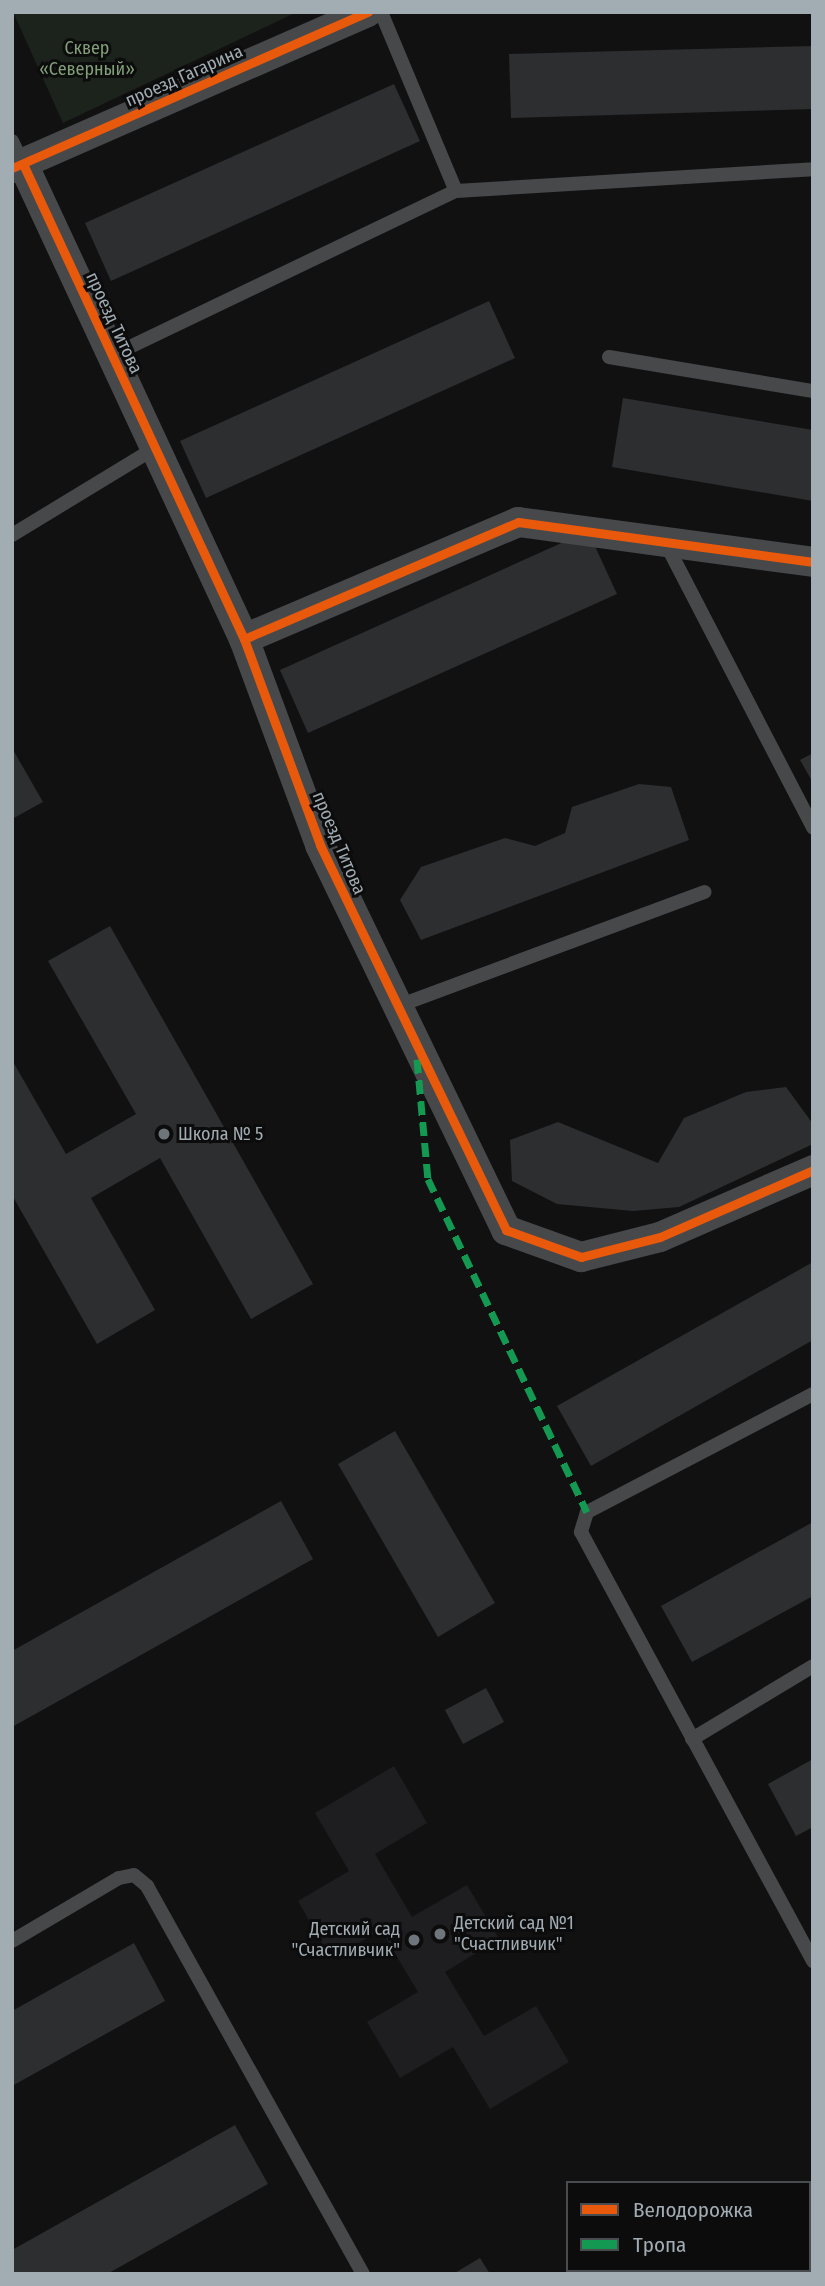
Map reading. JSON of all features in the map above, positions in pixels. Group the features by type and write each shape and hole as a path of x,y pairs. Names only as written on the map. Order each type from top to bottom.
{"street":[{"name":"проезд Гагарина","path":"16,158 368,12"},
{"name":"проезд Титова","path":"16,158 244,639 320,845 506,1230 581,1257 660,1237 813,1170"},
{"path":"244,639 518,522 665,541 807,554"}],"lane":[{"path":"381,12 456,191"},
{"path":"111,356 456,191 813,169"},
{"path":"609,357 813,391"},
{"path":"12,535 155,448"},
{"path":"665,541 813,828"},
{"path":"398,1006 705,892"},
{"path":"813,1394 587,1513 580,1532 813,1961"},
{"path":"692,1739 813,1666"},
{"path":"12,1941 119,1878 134,1875 147,1886 363,2274"}],"shaded area":[{"name":"Детский сад №1 \"Счастливчик\"","path":"394,1766 427,1823 375,1854 412,1917 467,1885 499,1939 445,1972 484,2036 536,2006 569,2062 490,2109 453,2047 400,2078 367,2022 418,1992 381,1930 331,1959 298,1901 349,1871 315,1813"}],"green space":[{"name":"Сквер «Северный»","path":"13,12 297,12 63,123"}],"building":[{"path":"813,46 813,109 511,118 509,54"},
{"path":"394,84 420,141 111,281 85,223"},
{"path":"489,301 515,358 206,498 180,441"},
{"path":"623,398 813,430 813,501 612,467"},
{"path":"588,531 617,594 308,733 280,670"},
{"path":"12,748 43,802 12,819"},
{"path":"813,753 813,783 800,760"},
{"path":"639,784 671,787 689,840 421,940 400,900 421,867 505,838 535,846 565,833 572,807"},
{"name":"Школа № 5","path":"110,926 313,1284 251,1319 160,1158 91,1198 155,1310 97,1344 12,1195 12,1060 66,1154 136,1114 48,961"},
{"path":"786,1087 813,1124 813,1144 679,1207 633,1211 557,1204 512,1181 510,1140 558,1122 658,1163 684,1118 746,1092"},
{"path":"813,1262 813,1340 591,1466 557,1406"},
{"path":"395,1431 495,1603 438,1637 338,1464"},
{"path":"281,1501 313,1559 12,1727 12,1651"},
{"path":"813,1522 813,1596 692,1662 661,1606"},
{"path":"486,1688 504,1722 463,1744 445,1710"},
{"path":"813,1759 813,1827 796,1836 768,1784"},
{"path":"134,1943 165,2001 12,2086 12,2011"},
{"path":"235,2125 268,2184 107,2274 12,2274 12,2250"},
{"path":"480,2258 490,2274 453,2274"}],"marked path":[{"path":"417,1059 428,1179 587,1512"}],"cycle path":[{"path":"12,168 368,12"},
{"path":"23,164 244,639 320,845 506,1230 581,1257 660,1237 813,1170"},
{"path":"244,639 518,522 813,562"}],"place":[{"name":"Школа № 5","path":"164,1134"},
{"name":"Детский сад №1 \"Счастливчик\"","path":"440,1934"},
{"name":"Детский сад \"Счастливчик\"","path":"414,1940"}]}
